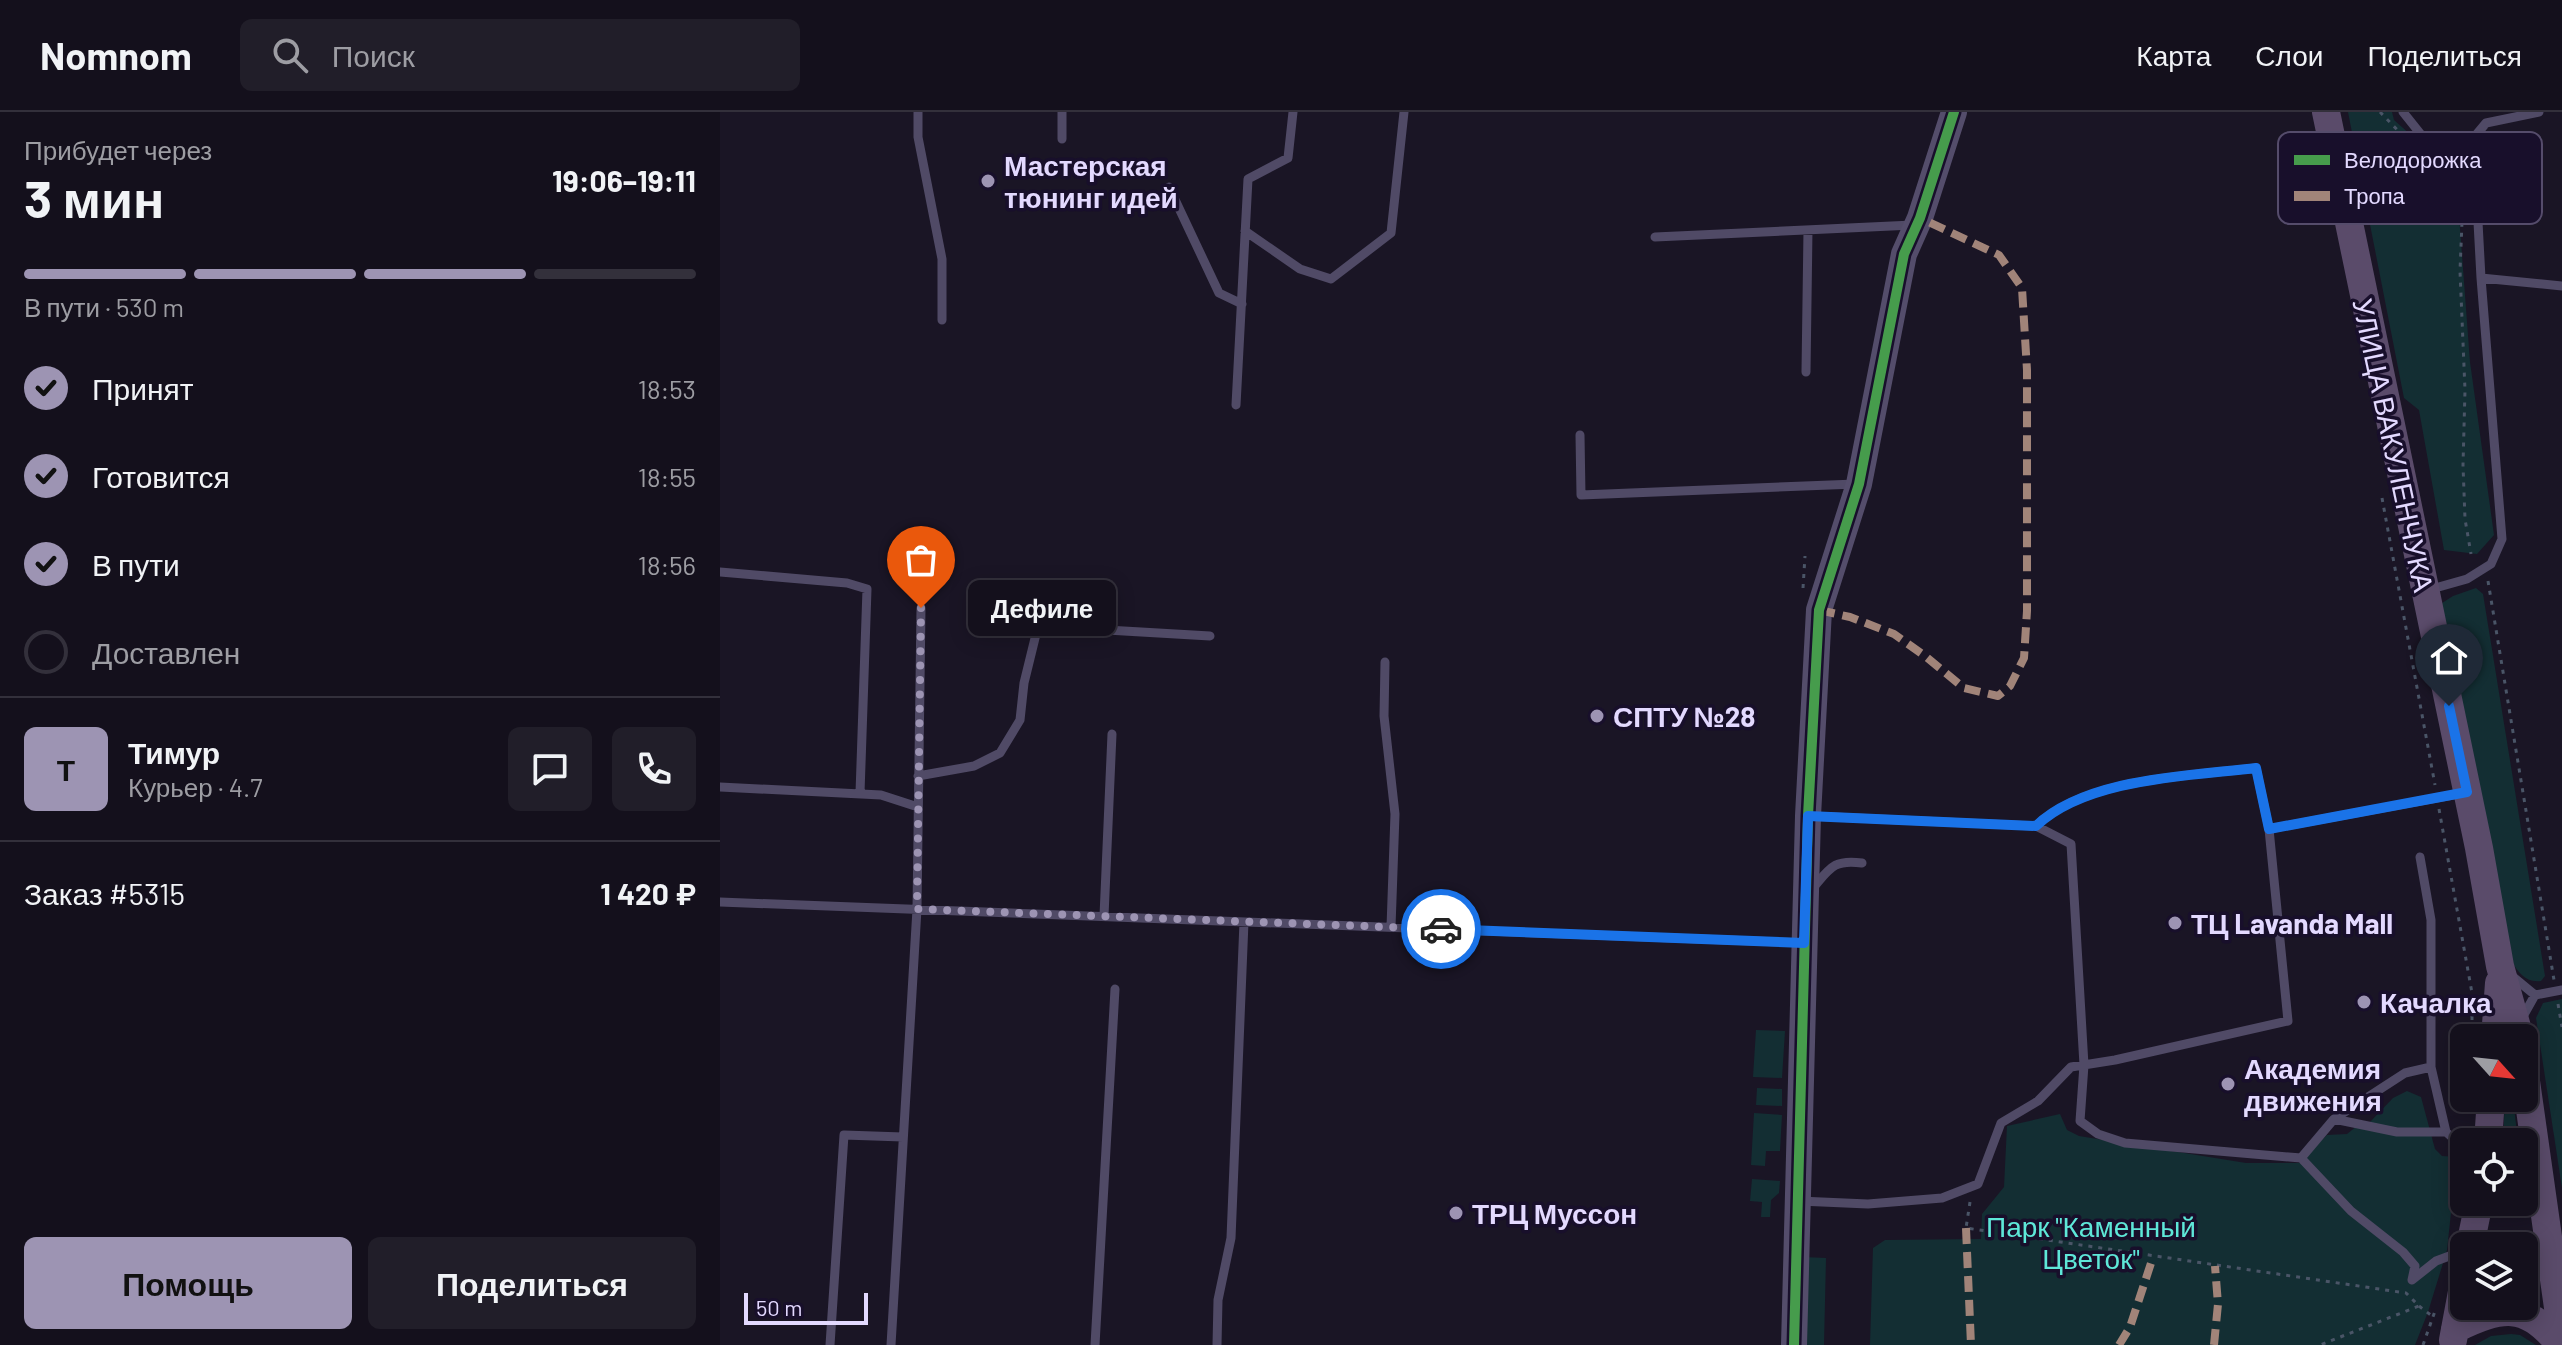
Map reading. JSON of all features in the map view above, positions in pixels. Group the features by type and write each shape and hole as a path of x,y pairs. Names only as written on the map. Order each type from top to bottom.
{"main road":[{"name":"УЛИЦА ВАКУЛЕНЧУКА","path":"2326,112 2330,132"},
{"name":"УЛИЦА ВАКУЛЕНЧУКА","path":"2349,224 2467,792 2509,1024"},
{"path":"2538,1173 2556,1257 2562,1336"},
{"path":"2453,1337 2501,1310 2524,1314 2547,1328 2560,1345"}],"street":[{"path":"1794,1345 1805,897 1819,610 1859,484 1904,254 1954,112"}],"lane":[{"path":"918,112 918,137 942,259 942,320"},
{"path":"1062,112 1062,139"},
{"path":"1236,405 1248,179 1288,158 1293,112"},
{"path":"1245,231 1300,269 1331,279 1391,233 1404,112"},
{"path":"2403,112 2419,132"},
{"path":"2478,132 2486,123 2539,112"},
{"path":"1169,187 1219,293 1242,304"},
{"path":"2425,591 2467,579 2491,564 2502,539 2478,224"},
{"path":"1655,237 1916,225"},
{"path":"1806,372 1808,230"},
{"path":"2481,278 2562,286"},
{"path":"1580,435 1581,495 1859,484"},
{"path":"720,572 847,583 867,589 860,793"},
{"path":"891,1345 917,909 921,608"},
{"path":"918,776 974,766 1000,753 1020,720 1024,683 1038,626 1210,636"},
{"path":"1385,662 1384,716 1395,814 1391,927"},
{"path":"1104,916 1112,734"},
{"path":"1799,1201 1868,1204 1942,1198 1978,1184 2001,1123 2038,1101 2071,1067 2288,1021 2269,829 2256,768 2151,781 2098,792 2051,811 2036,826"},
{"path":"720,787 881,795 918,807"},
{"path":"2269,829 2467,792"},
{"path":"1808,816 2036,826 2071,844 2084,1065 2080,1121 2098,1134 2125,1143 2301,1158 2351,1211 2403,1252 2415,1266 2412,1280 2436,1261 2450,1255"},
{"path":"2420,857 2431,920 2431,1067 2446,1132 2450,1136"},
{"path":"1805,897 1829,868 1843,860 1862,863"},
{"path":"720,902 1804,943"},
{"path":"1217,1345 1218,1300 1231,1238 1244,922"},
{"path":"2500,966 2535,995"},
{"path":"1095,1345 1115,989"},
{"path":"2517,1024 2535,995 2559,990"},
{"path":"2301,1158 2334,1119 2405,1073 2431,1067"},
{"path":"2334,1119 2397,1132 2446,1132"},
{"path":"830,1345 844,1135 903,1137"},
{"path":"2538,1173 2556,1197"}],"path":[{"path":"2380,112 2400,132"},
{"path":"2462,224 2463,465 2465,519 2471,554"},
{"path":"2381,495 2472,993 2472,1024"},
{"path":"2485,568 2559,990 2562,1027"},
{"path":"1970,1198 1966,1228 2406,1293 2419,1306 2320,1345"}],"green space":[{"path":"2348,112 2392,112 2394,120 2408,132 2352,132"},
{"path":"2370,224 2460,224 2470,362 2494,535 2477,554 2444,550 2419,410 2404,398"},
{"path":"2476,588 2483,594 2545,976 2541,981 2527,979 2511,961 2439,605"},
{"path":"2562,999 2562,1188 2536,1018 2543,1003"},
{"path":"1756,1030 1785,1031 1782,1078 1753,1077"},
{"path":"1757,1088 1782,1089 1782,1106 1756,1105"},
{"name":"Парк \"Каменный Цветок\"","path":"2407,1091 2421,1097 2435,1149 2442,1156 2450,1157 2451,1216 2447,1250 2415,1345 1870,1345 1873,1248 1885,1240 1981,1239 1982,1214 2004,1187 2007,1126 2060,1114 2067,1130 2079,1136 2246,1163 2299,1163 2327,1135 2347,1134 2357,1126 2370,1122 2393,1098"},
{"path":"2504,1112 2515,1112 2516,1128 2504,1128"},
{"path":"1754,1113 1782,1115 1780,1151 1766,1151 1765,1166 1751,1165"},
{"path":"1752,1179 1780,1181 1779,1193 1771,1200 1770,1217 1761,1217 1762,1202 1750,1201"},
{"path":"1803,1257 1826,1258 1824,1345 1801,1345"},
{"path":"2520,1335 2536,1345 2475,1345 2491,1336"}],"marked path":[{"path":"1819,610 1850,617 1894,634 1964,688 1998,696 2010,686 2024,658 2027,611 2027,370 2022,288 1999,255 1920,218"},
{"path":"1966,1228 1971,1345"},
{"path":"2119,1345 2130,1327 2153,1257"},
{"path":"2214,1345 2218,1304 2215,1266"}],"cycle path":[{"path":"1794,1345 1808,816 1819,610 1859,484 1904,254 1920,218 1954,112"}],"way so far":[{"path":"921,608 917,909 1441,929"}],"place":[{"name":"Мастерская тюнинг идей","path":"988,181"},
{"name":"Дефиле","path":"921,608"},
{"name":"СПТУ №28","path":"1597,716"},
{"name":"ТЦ Lavanda Mall","path":"2175,923"},
{"name":"Качалка","path":"2364,1002"},
{"name":"Академия движения","path":"2228,1084"},
{"name":"ТРЦ Муссон","path":"1456,1213"}],"route":[{"path":"1441,929 1804,943 1808,816 2036,826 2051,811 2098,792 2151,781 2256,768 2269,829 2467,792 2449,706"}]}
